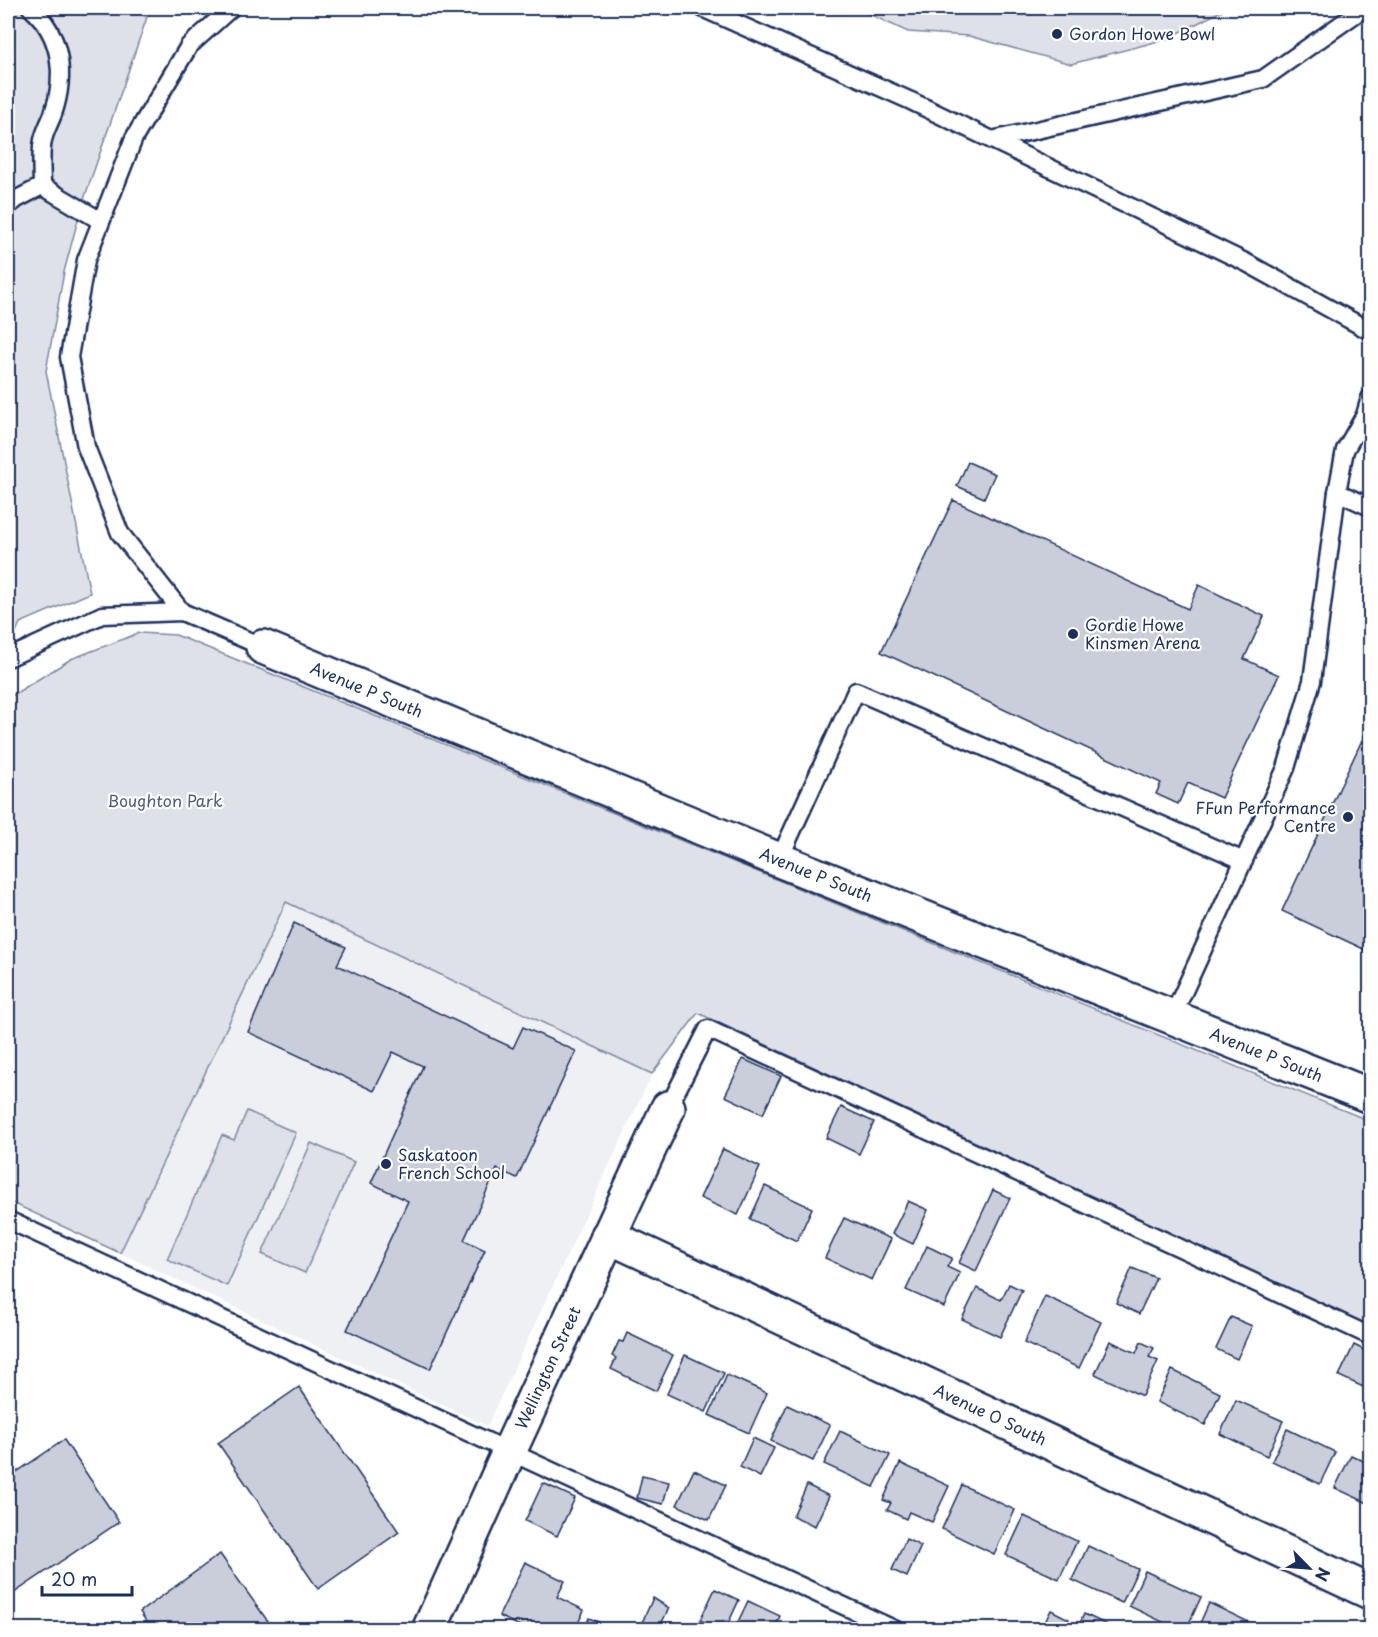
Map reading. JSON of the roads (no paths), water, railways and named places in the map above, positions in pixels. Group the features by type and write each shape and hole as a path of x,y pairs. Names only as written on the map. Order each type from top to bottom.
{"street":[{"name":"Avenue P South","path":"263,647 779,860 1173,1015 1371,1096"},
{"name":"Wellington Street","path":"429,1629 668,1108"},
{"name":"Avenue O South","path":"608,1236 1371,1592"}],"lane":[{"path":"31,8 40,16 58,48 61,82 54,112 43,141 42,186"},
{"path":"182,612 120,533 86,447 69,357 86,260 134,138 189,46 231,8"},
{"path":"702,8 900,96 1247,263 1371,332"},
{"path":"992,140 1263,79 1364,8"},
{"path":"8,206 42,186"},
{"path":"42,186 101,221"},
{"path":"1173,1015 1286,768 1312,681 1337,492 1345,450 1368,416 1371,398"},
{"path":"1337,492 1371,507"},
{"path":"8,658 102,615 182,612 263,647"},
{"path":"779,860 856,691 1244,861"},
{"path":"668,1108 708,1029 1371,1336"},
{"path":"8,1220 897,1629"}],"place":[{"name":"Gordon Howe Bowl","path":"1057,34"},
{"name":"Gordie Howe Kinsmen Arena","path":"1073,634"},
{"name":"FFun Performance Centre","path":"1348,817"},
{"name":"Saskatoon French School","path":"386,1164"}],"park label":[{"name":"Boughton Park","path":"165,801"}]}
